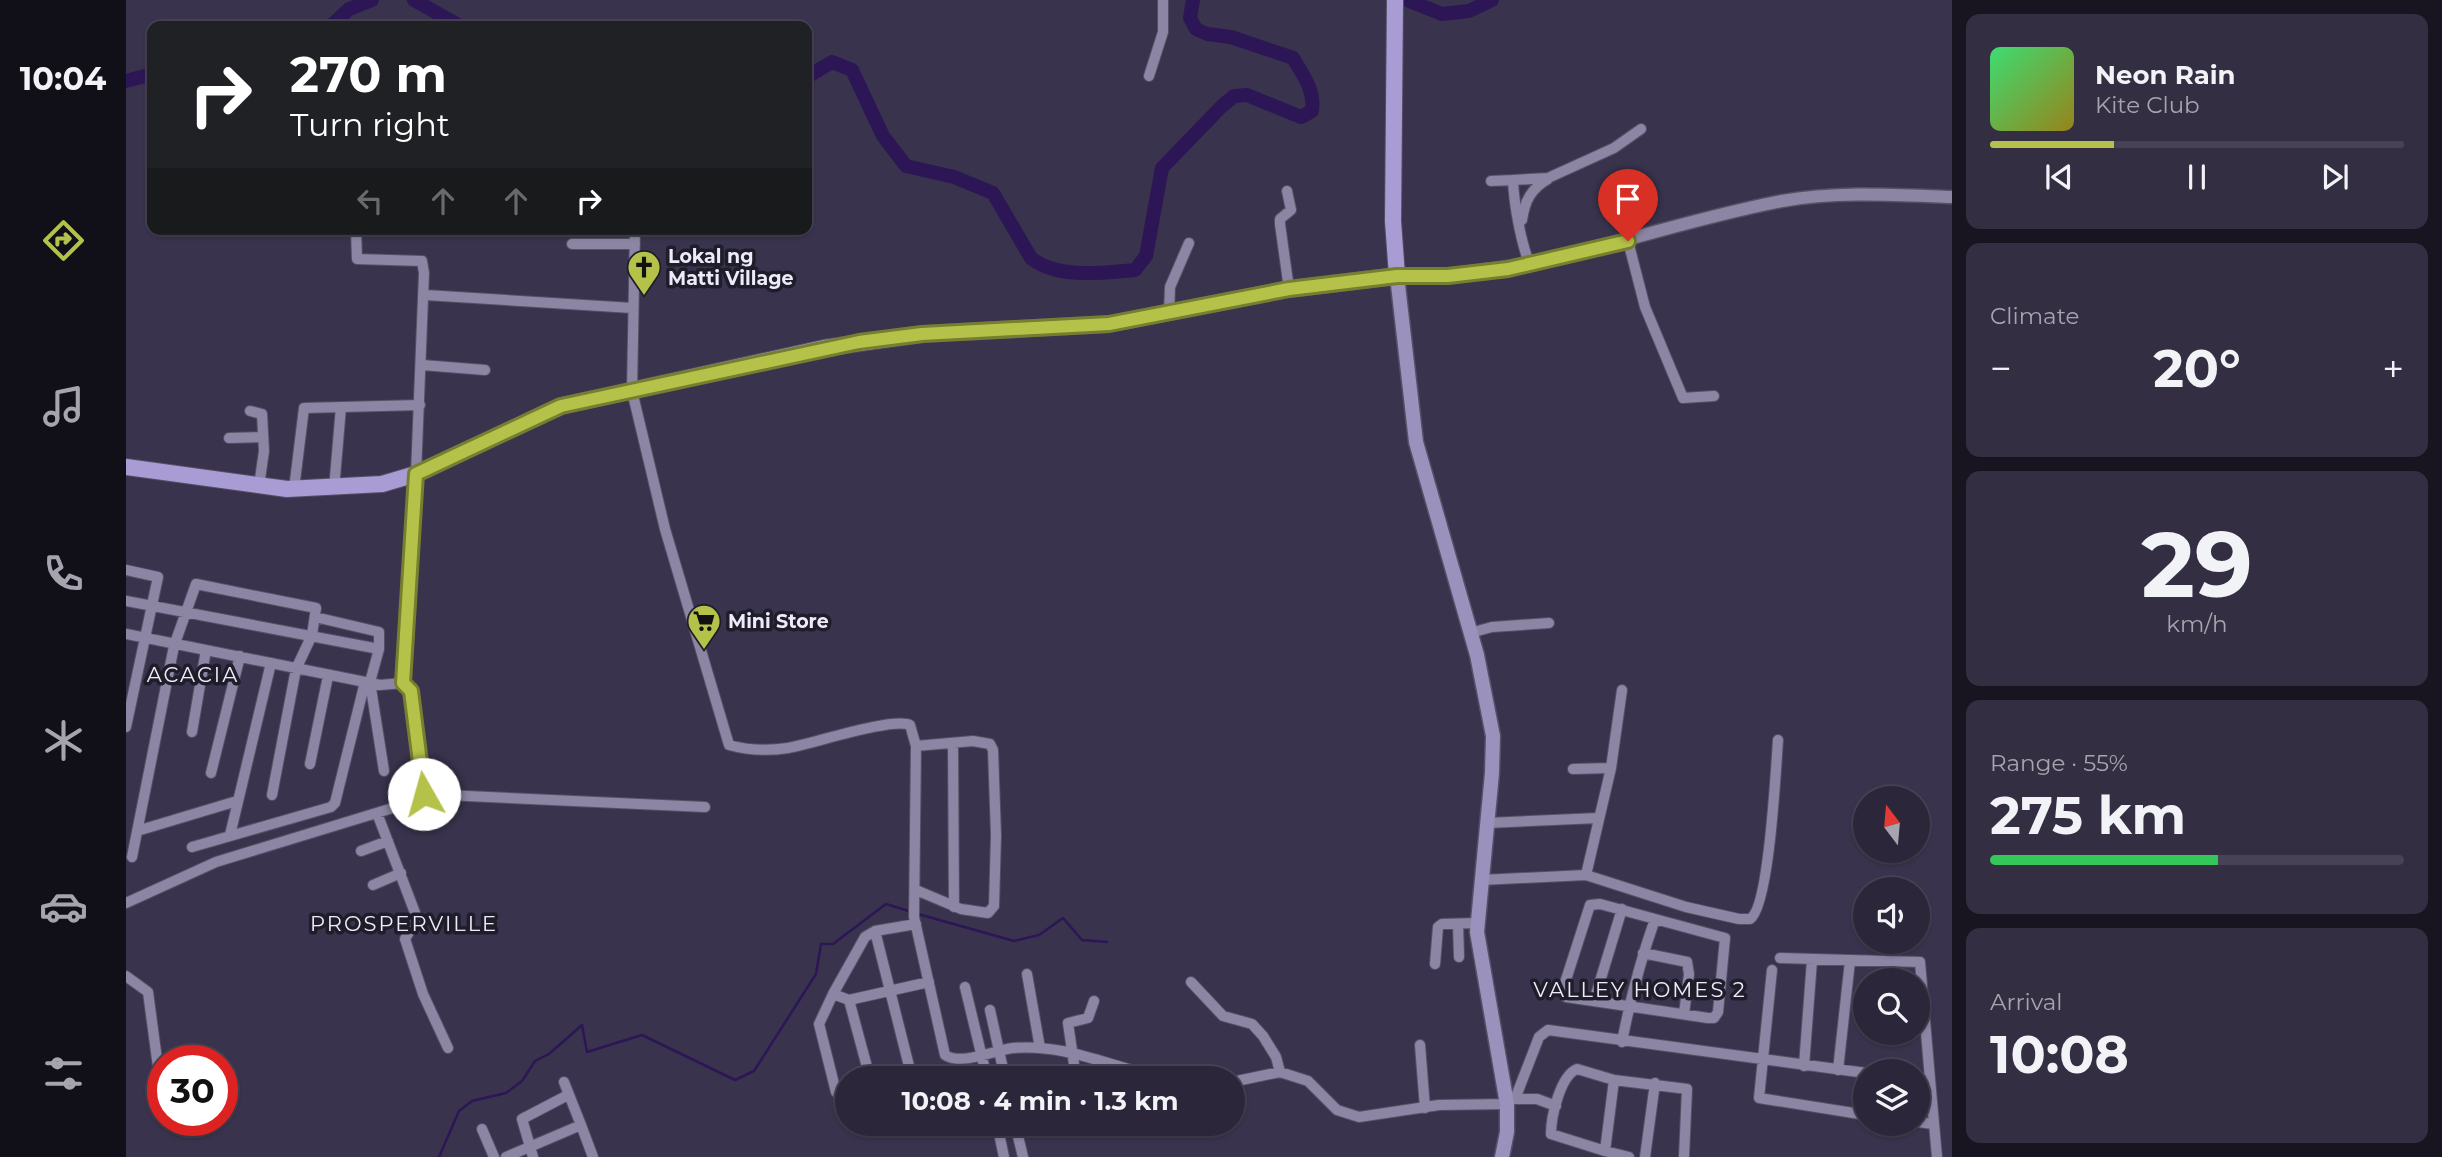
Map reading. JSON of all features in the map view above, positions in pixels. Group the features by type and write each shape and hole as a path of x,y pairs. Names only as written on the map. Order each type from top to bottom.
{"main road":[{"path":"1395,8 1393,221 1416,442 1471,633 1492,729 1487,823 1477,923 1480,962 1509,1100 1502,1157"},
{"path":"126,467 294,489 334,489 382,484 416,474 561,406 859,342 922,334 1109,324 1289,289 1397,276"}],"street":[{"path":"1149,76 1163,32 1163,0"},
{"path":"1521,225 1524,202 1531,191 1548,178 1614,148 1641,129"},
{"path":"1491,181 1548,178"},
{"path":"1513,180 1522,245 1531,265"},
{"path":"1287,191 1291,210 1280,219 1280,224 1289,289"},
{"path":"1397,276 1448,276 1531,265 1747,209 1811,197 1952,197"},
{"path":"356,235 357,258 422,261 425,295 422,365 403,683 411,691 424,794"},
{"path":"635,235 632,391 665,529 729,746 745,749 787,748 904,723 912,729 916,746 915,920 945,1055 951,1059 1000,1050 1040,1048 1071,1052 1115,1066"},
{"path":"1628,241 1645,307 1683,398 1714,396"},
{"path":"1169,314 1170,287 1189,243"},
{"path":"572,244 635,244"},
{"path":"425,295 632,309"},
{"path":"422,365 485,370"},
{"path":"294,489 304,408 420,405"},
{"path":"334,489 341,407"},
{"path":"250,411 262,414 259,486"},
{"path":"229,438 263,437"},
{"path":"126,570 158,577 130,698 126,730"},
{"path":"132,856 174,646 188,613 196,584 314,607 316,617 312,635 296,669 272,795"},
{"path":"126,601 379,649"},
{"path":"192,847 331,807 335,803 357,712 379,649 380,634 377,630 316,617"},
{"path":"1471,633 1492,627 1549,623"},
{"path":"126,634 328,676 391,686 403,683"},
{"path":"192,732 206,650"},
{"path":"211,773 240,656"},
{"path":"230,835 271,663"},
{"path":"126,667 138,670"},
{"path":"310,764 328,676"},
{"path":"367,682 384,771"},
{"path":"1586,875 1611,768 1622,690"},
{"path":"357,712 373,715"},
{"path":"1481,880 1586,875 1686,907 1739,919 1755,916 1768,858 1778,740"},
{"path":"916,746 984,741 993,750 996,835 994,906 988,913 982,914 954,906 916,890"},
{"path":"953,744 954,906"},
{"path":"1573,769 1611,768"},
{"path":"126,903 216,862 377,813 424,794 705,807"},
{"path":"137,831 237,801"},
{"path":"377,813 417,918 405,939 423,994 448,1048"},
{"path":"1487,823 1598,818"},
{"path":"361,852 388,841"},
{"path":"373,885 401,873"},
{"path":"1590,905 1622,909 1725,938 1718,1012 1714,1018 1566,997 1562,992 1590,905"},
{"path":"1594,1001 1622,909"},
{"path":"1622,1042 1643,953 1655,919"},
{"path":"835,1088 819,1024 833,994 865,937 875,931 915,920"},
{"path":"1458,923 1459,957"},
{"path":"1435,964 1438,927 1477,923"},
{"path":"875,931 909,1066"},
{"path":"1643,953 1687,962 1689,974 1684,1014"},
{"path":"1780,958 1920,962 1928,1059"},
{"path":"1804,1066 1812,960"},
{"path":"1838,1070 1850,961"},
{"path":"1772,970 1760,1099 1853,1113"},
{"path":"1027,974 1040,1048"},
{"path":"126,976 148,992 155,1045"},
{"path":"833,994 849,1000 929,982"},
{"path":"1191,982 1223,1016 1252,1024 1264,1036 1276,1057 1280,1072"},
{"path":"965,987 984,1066"},
{"path":"849,1000 867,1066"},
{"path":"1074,1066 1068,1023 1088,1018 1094,1001"},
{"path":"990,1010 1003,1066"},
{"path":"1509,1100 1543,1031 1565,1031 1622,1042 1853,1072"},
{"path":"1420,1045 1425,1108"},
{"path":"1629,1157 1553,1138 1550,1131 1556,1105 1572,1071 1577,1069 1614,1080 1687,1089 1684,1157"},
{"path":"1245,1079 1280,1072 1308,1081 1348,1116 1372,1117 1425,1108 1509,1100 1537,1100 1556,1105"},
{"path":"1930,1079 1937,1157"},
{"path":"1605,1151 1614,1080"},
{"path":"564,1082 593,1157"},
{"path":"1645,1157 1655,1083"},
{"path":"531,1152 522,1124 523,1117 568,1095"},
{"path":"506,1157 531,1152 580,1125"},
{"path":"482,1129 494,1157"},
{"path":"1000,1136 1004,1157"},
{"path":"1018,1136 1023,1157"}],"waterway":[{"path":"336,21 349,9 372,0"},
{"path":"414,0 451,21"},
{"path":"812,74 832,62 852,70 883,136 906,166 954,177 993,193 1031,258 1042,265 1081,273 1135,270 1146,256 1162,168 1222,106 1234,96 1247,95 1301,117 1312,111 1310,89 1293,58 1231,37 1207,34 1196,29 1190,18 1193,0"},
{"path":"1407,0 1442,14 1469,11 1492,0"},
{"path":"126,81 147,75"},
{"path":"439,1157 459,1111 472,1101 506,1093 522,1081 535,1061 549,1054 582,1025 587,1052 642,1035 735,1080 754,1071 816,974 821,944 833,944 886,904 912,912"},
{"path":"918,914 1014,941 1039,935 1063,918 1082,940 1107,942"}],"place":[{"name":"Lokal ng Matti Village","path":"644,297"},
{"name":"Mini Store","path":"704,651"}],"district":[{"name":"ACACIA","path":"193,674"},
{"name":"PROSPERVILLE","path":"404,923"},
{"name":"VALLEY HOMES 2","path":"1640,989"}],"route":[{"path":"424,794 411,691 403,683 416,474 532,418 561,406 859,342 922,334 1109,324 1289,289 1397,276 1448,276 1508,269 1628,241"}]}
